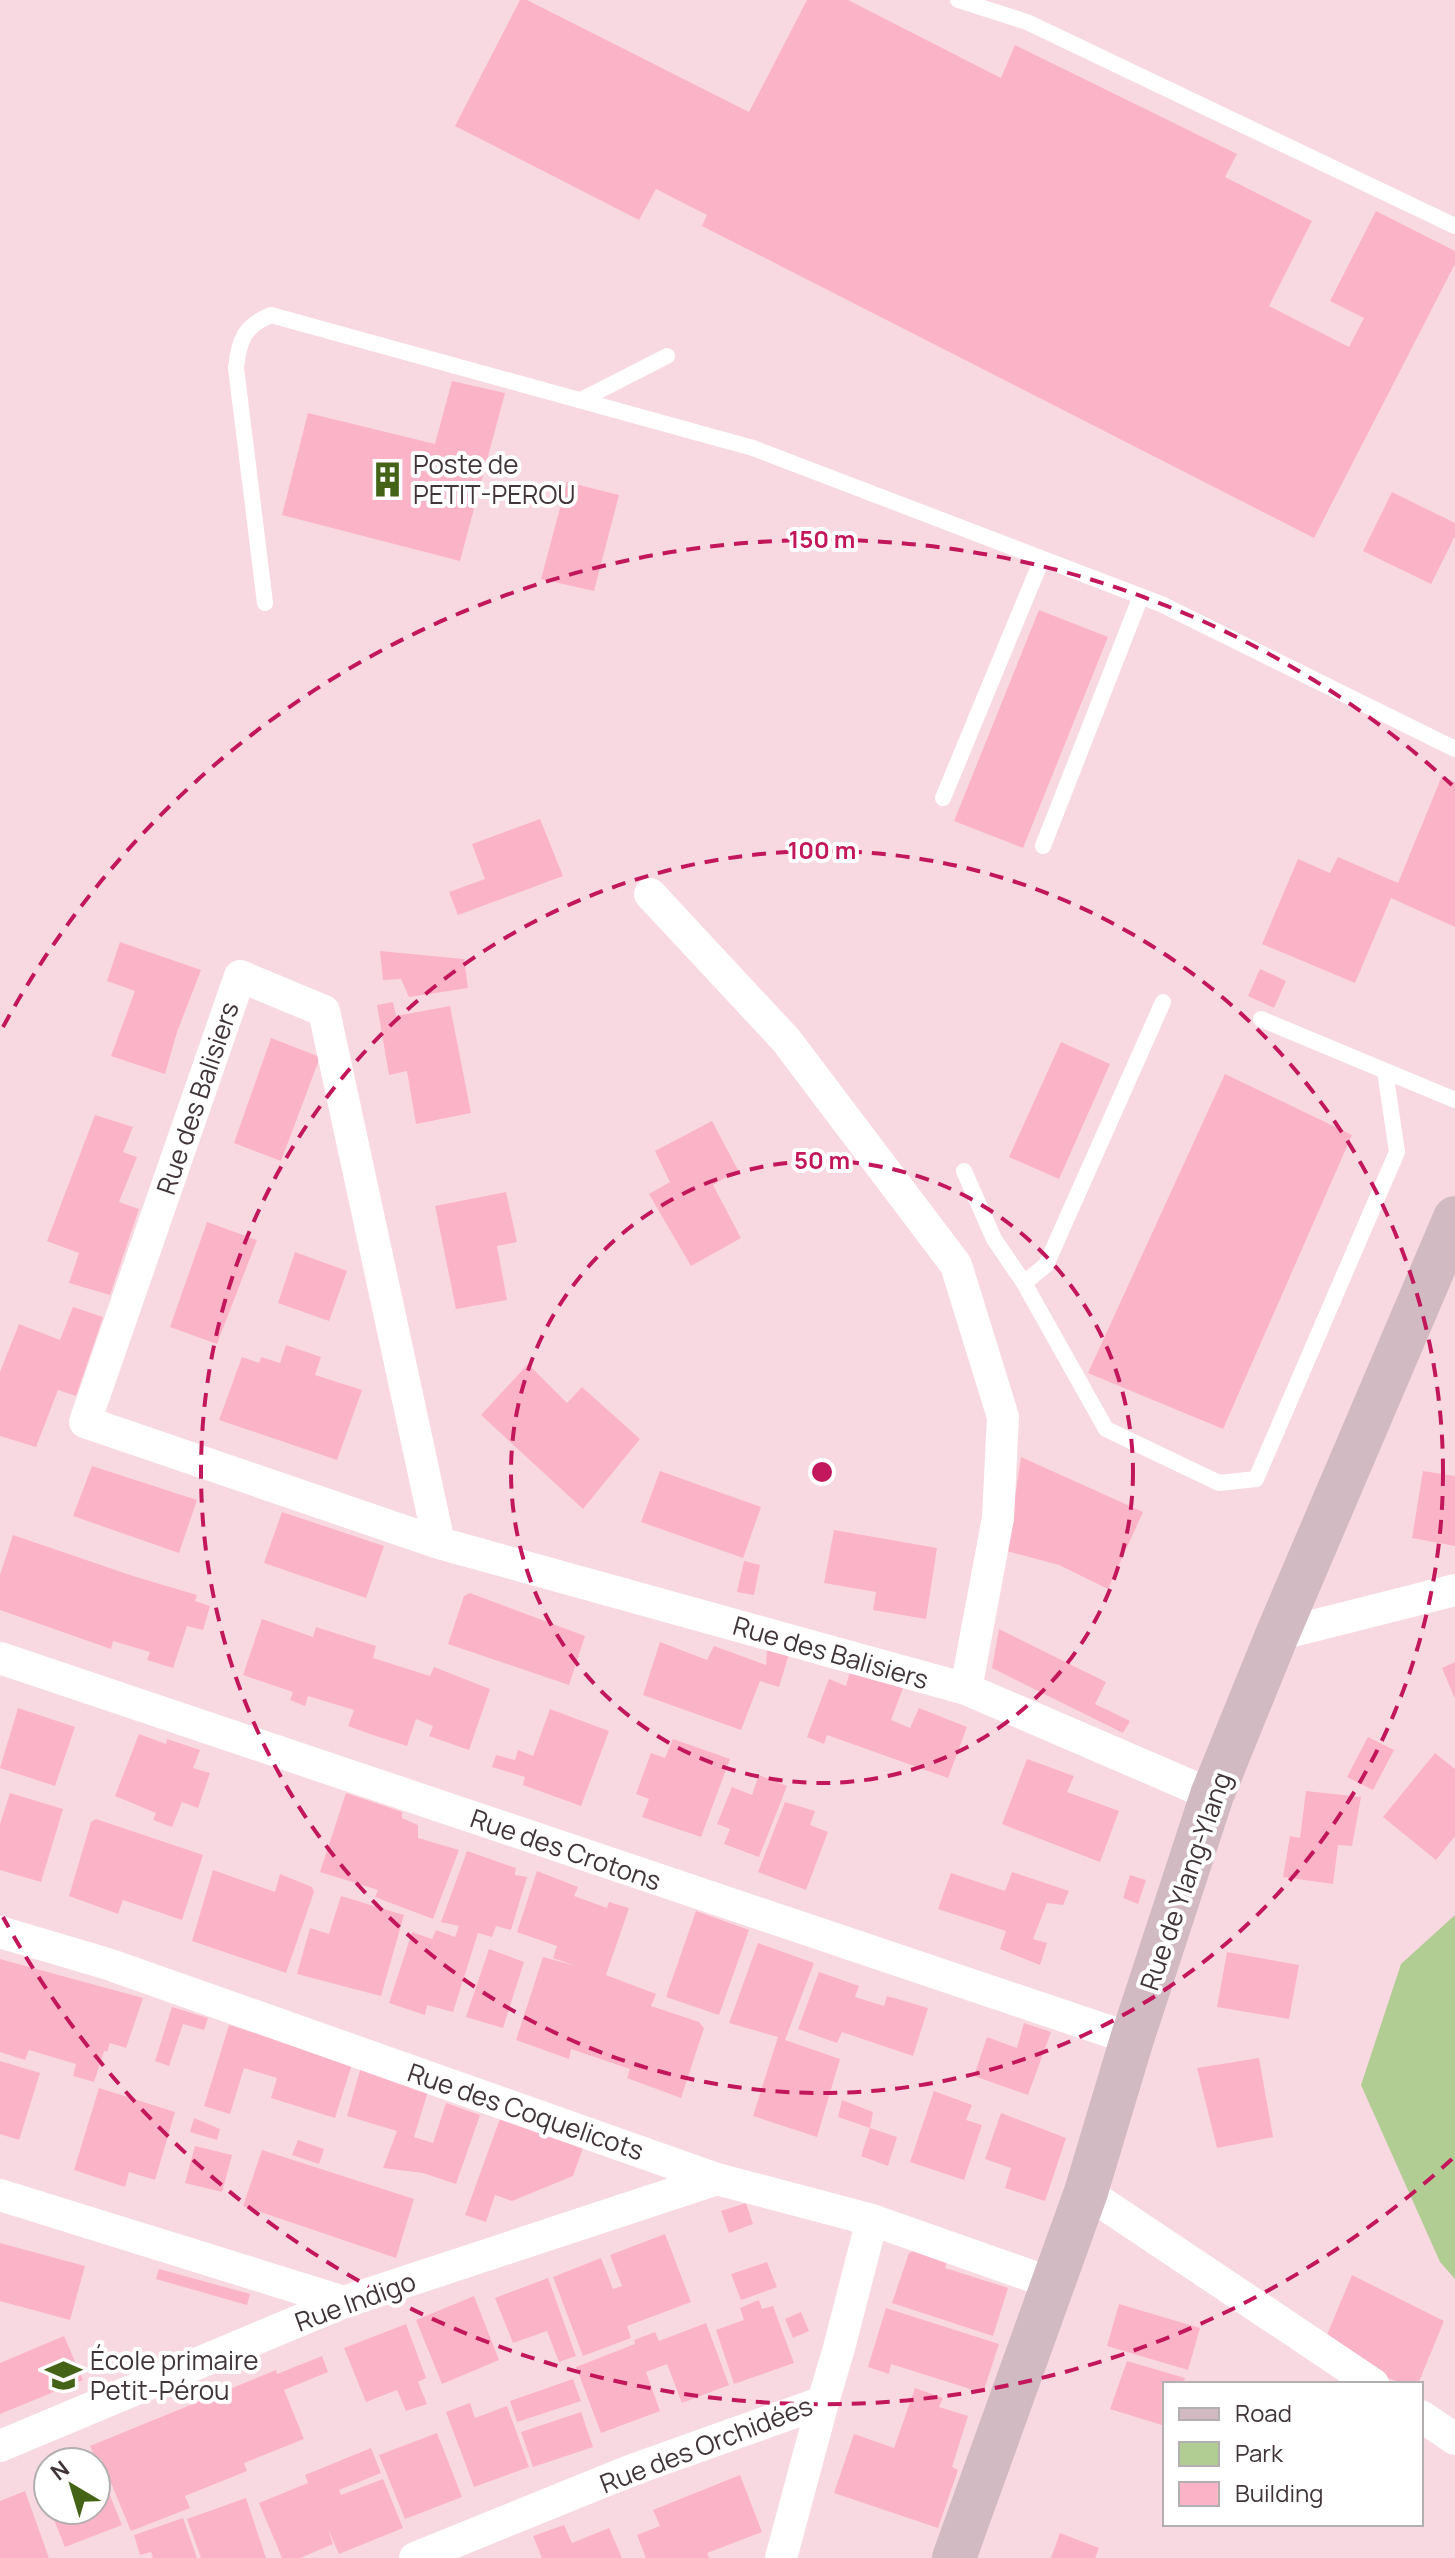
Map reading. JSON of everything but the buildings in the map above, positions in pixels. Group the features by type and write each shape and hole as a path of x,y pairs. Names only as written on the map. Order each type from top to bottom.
{"street":[{"path":"650,894 786,1040 956,1265 1003,1417 998,1518 966,1689"},
{"name":"Rue des Balisiers","path":"439,1543 324,1011 240,976 85,1422 439,1543 966,1689 1212,1795"},
{"name":"Rue de Ylang-Ylang","path":"954,2558 1086,2192 1132,2039 1212,1795 1455,1218"},
{"path":"1277,1635 1455,1590"},
{"name":"Rue des Crotons","path":"0,1658 1132,2039"},
{"name":"Rue des Coquelicots","path":"0,1932 108,1964 717,2179 872,2220 1054,2284"},
{"name":"Rue Indigo","path":"0,2446 344,2302 717,2179"},
{"path":"1086,2192 1370,2382"},
{"path":"0,2195 344,2302"},
{"name":"Rue des Orchidées","path":"415,2558 632,2470 823,2402 872,2220"},
{"path":"781,2558 823,2402"},
{"path":"1423,2417 1455,2439"}],"lane":[{"path":"958,0 1027,22 1455,226"},
{"path":"265,603 236,368 239,345 253,323 271,315 753,448 1141,596 1455,749"},
{"path":"581,400 667,356"},
{"path":"943,798 1042,559"},
{"path":"1043,846 1141,596"},
{"path":"1024,1283 1046,1265 1163,1002"},
{"path":"1261,1019 1455,1100"},
{"path":"964,1171 994,1239 1024,1283 1106,1429 1219,1483 1256,1479 1397,1152 1385,1071"}],"green space":[{"path":"1455,1915 1455,2279 1440,2262 1361,2085 1401,1964"}],"place":[{"name":"Poste de PETIT-PEROU","path":"387,479"},
{"name":"École primaire Petit-Pérou","path":"64,2375"}]}
